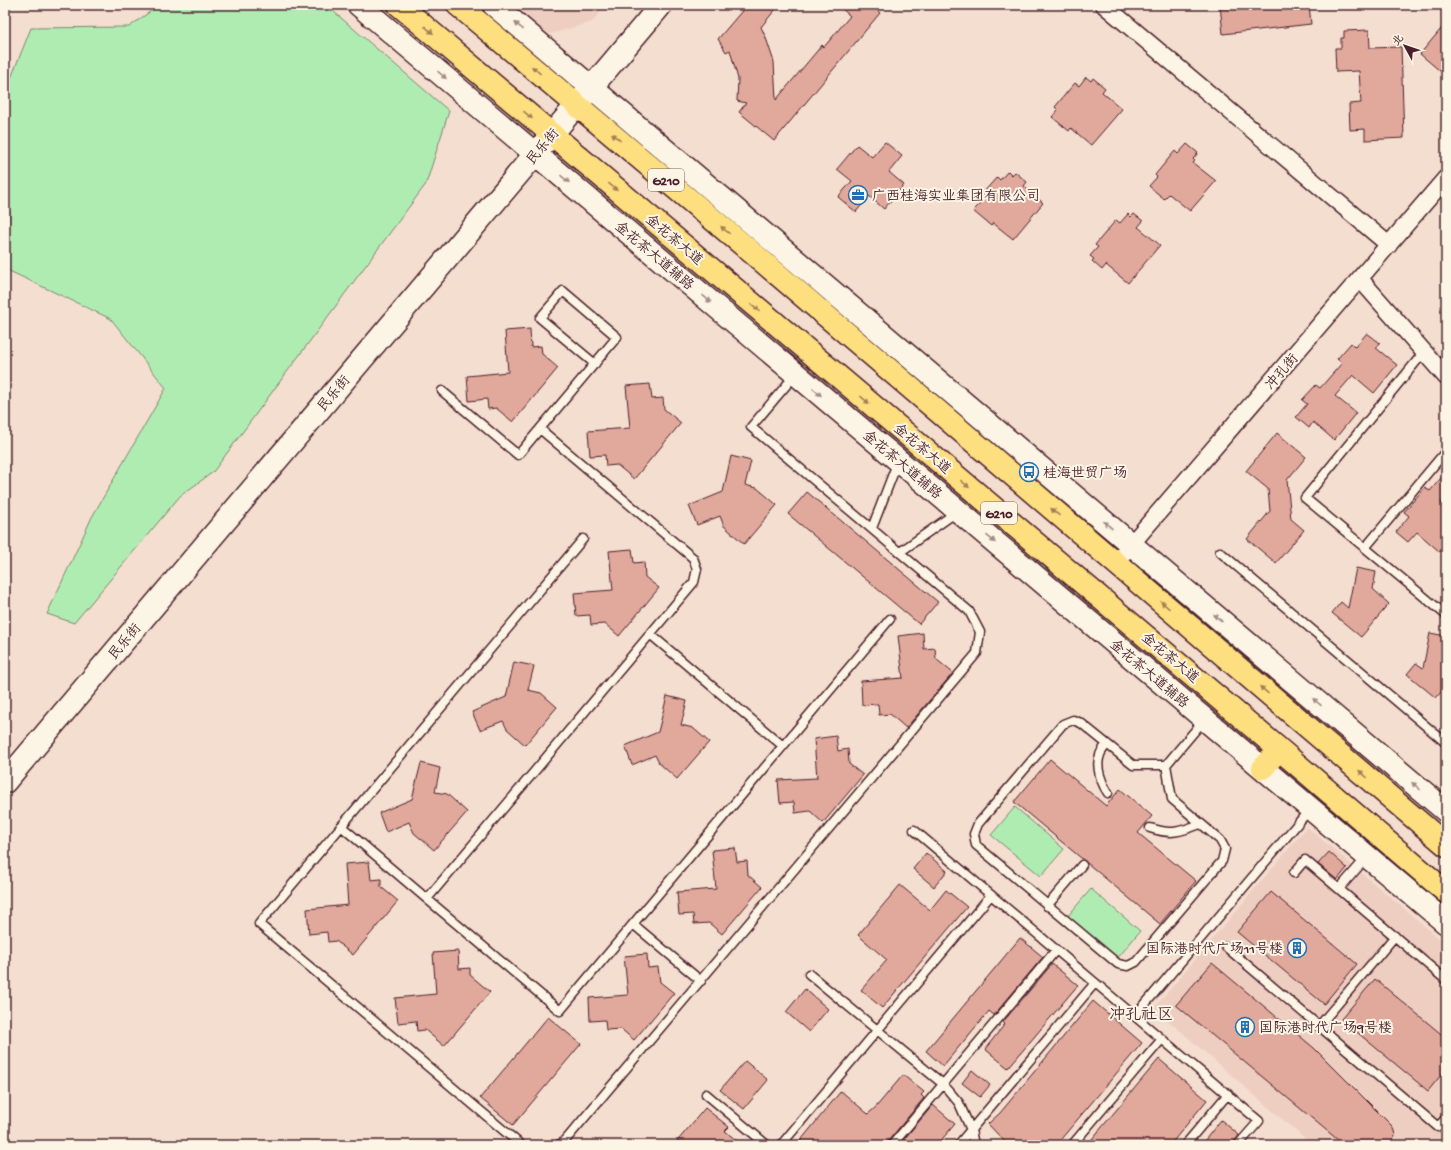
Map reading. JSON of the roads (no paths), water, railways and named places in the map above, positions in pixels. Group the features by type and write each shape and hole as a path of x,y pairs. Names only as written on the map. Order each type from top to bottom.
{"highway":[{"name":"金花茶大道","path":"399,5 1446,892"},
{"name":"G210","path":"470,9 577,104 1446,844"},
{"path":"1263,768 1279,749"}],"street":[{"name":"金花茶大道辅路","path":"359,5 1446,923"},
{"path":"494,5 1446,811"},
{"name":"民乐街","path":"5,782 661,5"},
{"path":"1104,5 1389,245"},
{"name":"冲孔街","path":"1115,563 1446,178"},
{"path":"1360,279 1446,377"}],"lane":[{"path":"442,390 518,454 595,364 617,337 563,291 540,318 595,364"},
{"path":"1424,352 1305,498 1446,615"},
{"path":"558,1145 564,1142 977,653 980,632 969,610 751,427 796,374"},
{"path":"427,899 694,582 697,569 693,558 540,429"},
{"path":"1365,548 1446,451"},
{"path":"872,528 898,460"},
{"path":"900,552 958,511"},
{"path":"521,1145 259,924 583,539"},
{"path":"1220,552 1446,744"},
{"path":"341,826 560,1011 890,619"},
{"path":"650,634 783,746"},
{"path":"1166,765 1172,799 1220,840 1225,849 1222,861 1136,962 1128,966 1118,964 976,845 974,834 978,824 1063,724 1073,720 1081,723 1133,765 1166,765 1205,719"},
{"path":"1107,744 1099,756 1099,773 1103,785 1108,793"},
{"path":"1135,1016 1310,808"},
{"path":"1150,828 1162,832 1174,833 1200,824"},
{"path":"914,830 1259,1121 1238,1145"},
{"path":"1339,889 1367,856"},
{"path":"1294,873 1305,860 1446,980"},
{"path":"1047,906 1082,865"},
{"path":"781,1145 991,895"},
{"path":"633,924 701,980"},
{"path":"1319,1026 1395,936"},
{"path":"1226,947 1438,1127 1446,1118"},
{"path":"892,1145 1056,950"},
{"path":"809,974 943,1084 959,1103 971,1130 974,1145"},
{"path":"958,1145 1095,983"},
{"path":"1072,1145 1162,1039"},
{"path":"706,1094 767,1145"},
{"path":"1185,1145 1228,1094"}],"place":[{"name":"广西桂海实业集团有限公司","path":"858,195"},
{"name":"桂海世贸广场","path":"1029,472"},
{"name":"国际港时代广场11号楼","path":"1297,948"},
{"name":"国际港时代广场9号楼","path":"1245,1027"}],"district":[{"name":"冲孔社区","path":"1141,1013"}]}
